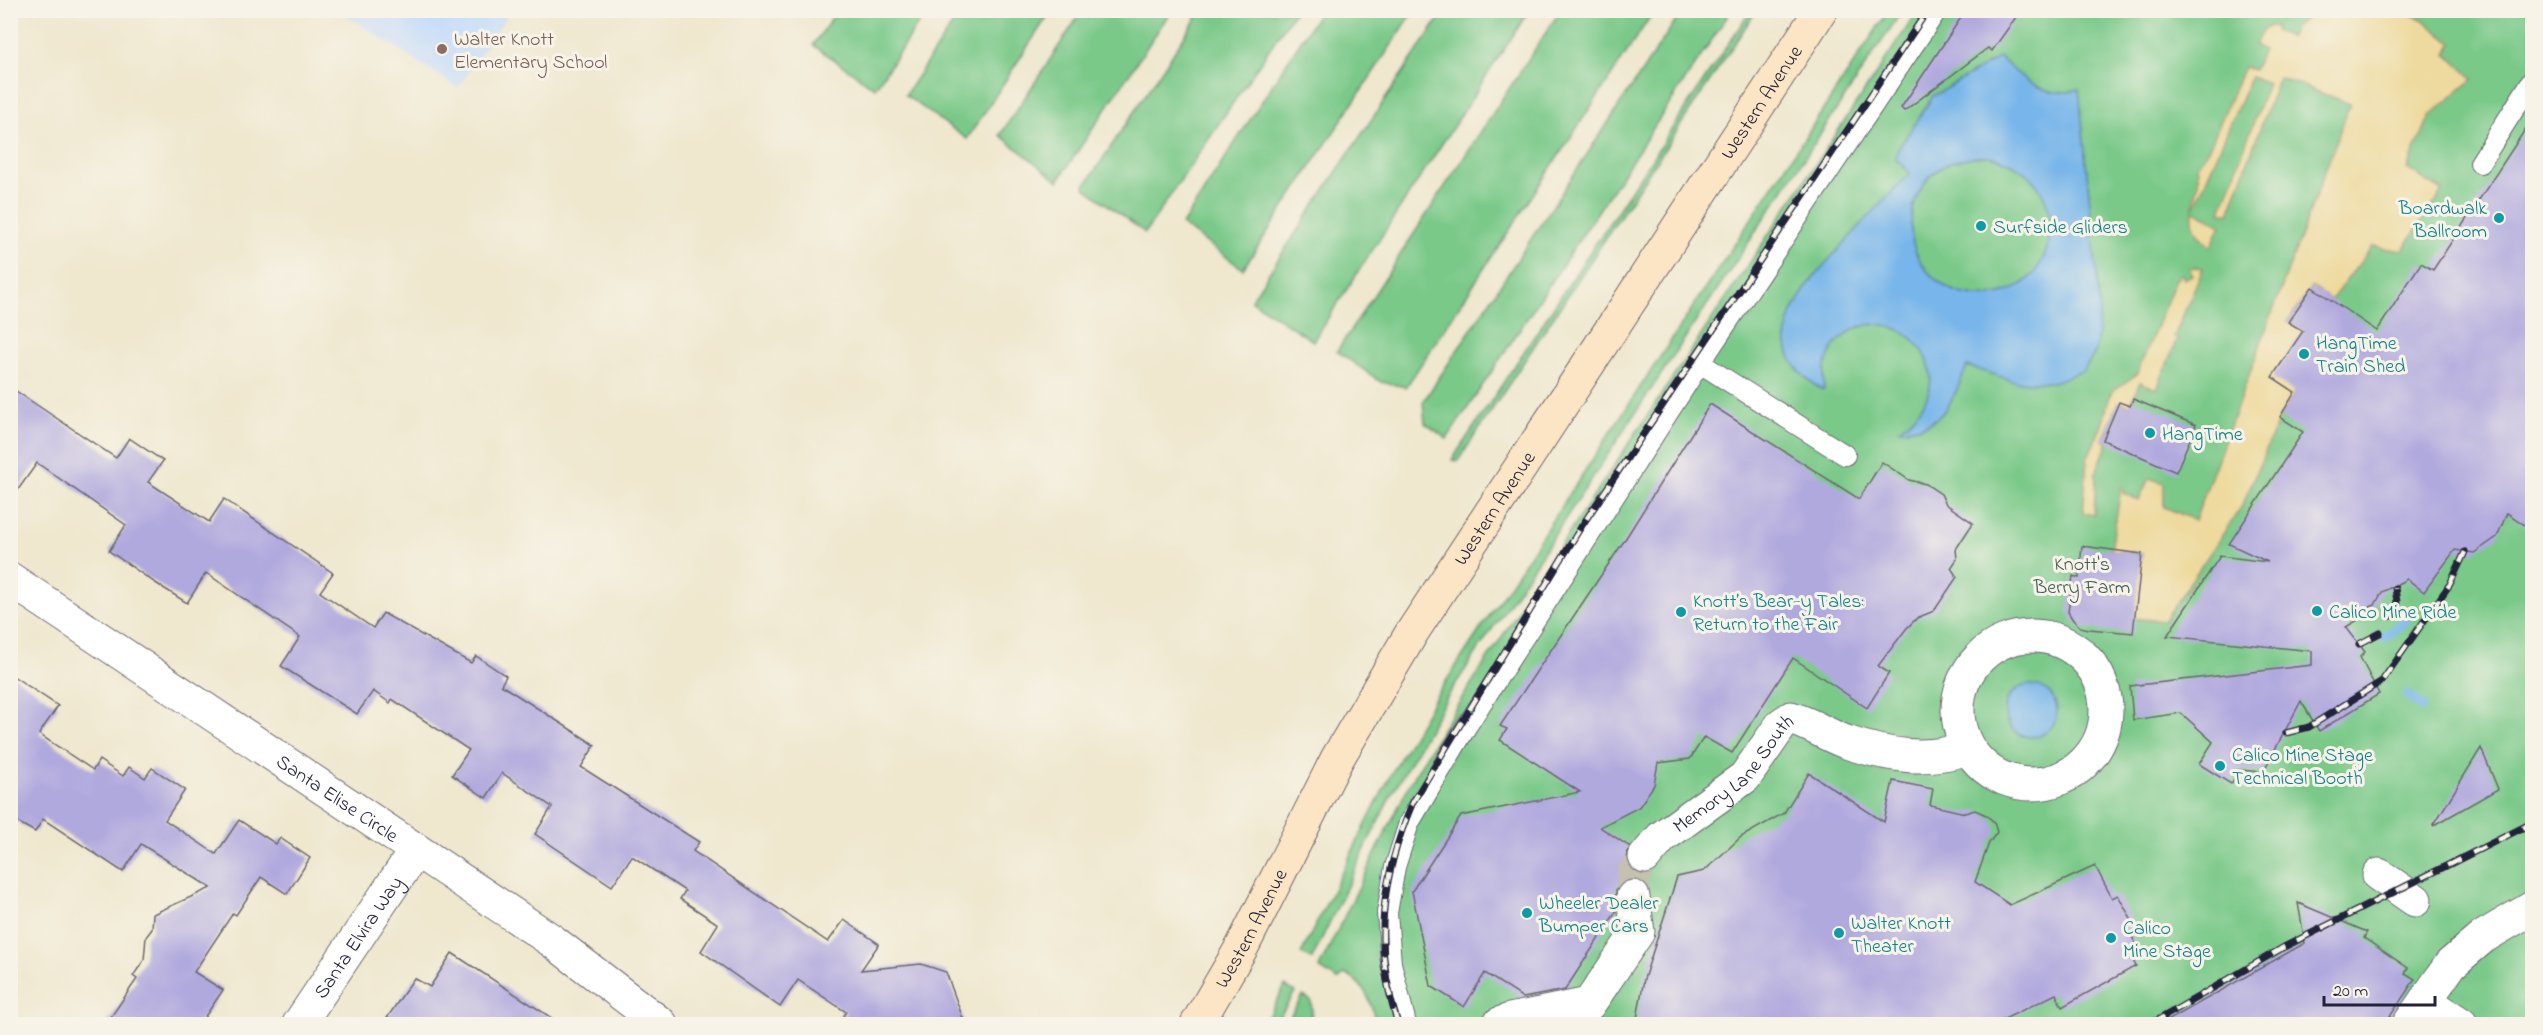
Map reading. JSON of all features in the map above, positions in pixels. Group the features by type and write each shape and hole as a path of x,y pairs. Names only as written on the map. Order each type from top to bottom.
{"main road":[{"name":"Western Avenue","path":"1197,1024 1243,945 1337,759 1410,634 1821,10"}],"street":[{"name":"Santa Elise Circle","path":"10,579 551,940 661,1024"},
{"path":"2025,636 2044,637 2068,645 2088,662 2101,683 2106,708 2102,733 2091,755 2074,771 2051,782 2028,784 2004,779 1983,766 1968,748 1959,717 1958,706 1962,685 1972,666 1987,651 2006,640 2025,636"},
{"name":"Memory Lane South","path":"1645,857 1662,837 1745,777 1782,724 1791,718 1808,723 1846,741 1917,758 1946,755 1968,748"},
{"name":"Santa Elvira Way","path":"299,1024 416,850"},
{"path":"2379,875 2415,900"},
{"path":"1499,1024 1589,1004 1638,932 1633,897"},
{"path":"2461,1024 2417,1013 2451,964 2483,937 2532,908"}],"lane":[{"path":"1406,1024 1391,963 1386,913 1395,867 1409,824 1468,724 1700,363 1937,10"},
{"path":"2480,163 2532,81"},
{"path":"1700,363 1845,455"}],"shaded area":[{"name":"Walter Knott Elementary School","path":"340,11 510,11 458,88"}],"green space":[{"path":"962,10 1051,11 967,139 905,95"},
{"path":"1889,10 1902,11 1449,694 1389,799 1312,959 1301,954 1391,774 1433,701"},
{"path":"837,11 927,11 875,88 813,45"},
{"path":"1082,11 1171,11 1058,181 1000,135"},
{"path":"1201,11 1295,11 1145,233 1084,187"},
{"path":"1320,11 1414,11 1243,269 1182,225"},
{"path":"1444,11 1529,11 1313,341 1251,300"},
{"path":"1560,11 1654,11 1406,387 1381,382 1337,351"},
{"path":"1682,11 1731,11 1447,439 1425,423 1423,402"},
{"path":"1750,11 1756,11 1458,461 1452,460"},
{"name":"Knott's Berry Farm","path":"1918,11 2532,11 2532,1024 1376,1024 1370,1001 1358,983 1345,974 1338,980 1319,968 1409,785 1442,729 1575,524"},
{"path":"1285,986 1295,992 1275,1024 1264,1024"},
{"path":"1303,996 1311,1003 1312,1012 1309,1021 1307,1024 1285,1024"}],"sand":[{"path":"2315,11 2401,11 2422,19 2452,43 2447,54 2473,79 2430,116 2407,169 2443,191 2402,251 2373,246 2331,300 2312,287 2288,321 2303,331 2295,392 2280,417 2242,506 2164,621 2130,618 2142,554 2111,550 2121,487 2124,489 2123,493 2139,500 2149,478 2164,483 2164,507 2195,520 2350,104 2279,77 2229,214 2221,211 2268,83 2251,77 2193,210 2198,178 2197,166 2210,146 2244,67 2254,70 2263,50 2255,45 2262,31 2268,27 2276,26 2275,31 2290,37 2294,28"},
{"path":"2193,210 2221,225 2211,247 2200,237 2195,227"},
{"path":"2189,268 2203,268 2174,337 2177,339 2157,389 2140,382 2130,406 2119,402 2103,440 2108,442 2096,473 2094,515 2083,513 2087,459 2102,425 2109,398 2114,390 2137,374 2176,279 2182,274 2184,279 2192,275"}],"water":[{"path":"2000,57 2016,73 2046,90 2068,92 2079,89 2100,309 2096,352 2083,371 2053,382 2017,382 1967,366 1957,391 1945,411 1927,424 1915,428 1899,429 1921,407 1930,385 1928,363 1918,345 1902,331 1882,325 1860,327 1840,340 1831,351 1826,363 1824,390 1800,372 1789,353 1787,334 1791,314 1815,276 1910,173 1895,158 1898,149 1933,96","holes":["1990,156 2021,170 2041,190 2050,215 2049,240 2040,264 2023,283 1999,294 1970,295 1943,285 1922,264 1912,238 1913,209 1917,196 1925,184 1934,173 1946,165 1973,157"]},
{"path":"2031,685 2041,687 2049,693 2055,701 2057,711 2055,721 2049,729 2041,735 2031,737 2021,735 2013,729 2007,721 2005,711 2007,701 2013,693 2021,687"}],"building":[{"path":"1966,10 2021,10 1992,51 1988,48 1904,111 1901,108"},
{"path":"2532,119 2532,530 2507,513 2497,537 2474,553 2455,550 2424,592 2407,579 2382,592 2375,605 2370,607 2368,614 2346,627 2365,652 2360,657 2379,694 2319,731 2301,701 2263,772 2239,770 2231,784 2199,764 2213,742 2181,713 2133,720 2130,686 2312,665 2312,651 2167,636 2220,556 2268,562 2229,544 2303,432 2280,417 2295,392 2272,377 2303,331 2288,322 2312,287 2377,331 2421,263 2433,270"},
{"path":"10,387 116,458 129,438 163,461 148,482 209,522 224,499 333,573 320,592 373,628 383,613 471,663 476,656 506,676 501,685 595,745 581,767 699,842 693,851 828,942 844,920 879,944 861,970 921,964 946,972 965,1024 838,1024 846,1012 798,980 780,1007 701,951 718,924 680,899 685,891 632,856 612,886 535,834 552,807 502,773 486,798 452,775 469,750 392,699 390,703 373,691 357,714 281,666 300,637 206,573 187,603 154,582 109,551 126,525 37,463 10,501"},
{"name":"HangTime","path":"2133,399 2196,425 2176,472 2103,440 2119,402 2130,406"},
{"path":"1710,404 1859,499 1882,462 1909,480 1926,484 1941,494 1946,504 1973,523 1956,549 1957,559 1951,568 1957,577 1934,611 1917,618 1878,666 1889,673 1867,708 1793,658 1732,753 1704,737 1690,759 1658,763 1654,785 1639,807 1600,827 1630,847 1627,854 1628,864 1632,871 1641,875 1638,879 1622,882 1616,890 1616,912 1565,990 1523,998 1485,973 1464,1007 1431,986 1412,891 1461,816 1580,792 1500,740 1507,729 1500,726 1624,541"},
{"path":"2082,546 2142,554 2133,633 2080,627 2068,612 2073,576 2079,578"},
{"path":"10,674 58,706 39,734 93,770 99,760 123,776 129,767 145,778 152,768 185,790 165,820 216,854 239,820 276,844 280,838 310,858 287,894 261,877 236,915 233,913 194,972 223,990 200,1024 106,1024 137,979 133,976 144,960 146,937 152,929 153,914 211,888 141,844 123,872 43,819 35,832 10,818"},
{"path":"2481,748 2498,789 2433,826"},
{"path":"1809,773 1884,822 1893,781 1933,789 1930,805 1965,813 1975,810 1986,815 1994,822 1997,832 1989,843 1975,882 2010,905 2095,866 2112,898 2118,895 2132,921 2125,925 2141,952 2132,959 2136,966 2062,1007 2056,994 1994,1024 1636,1024 1644,979 1677,877 1704,871 1741,837 1784,813"},
{"path":"2298,903 2367,932 2364,938 2408,968 2405,973 2415,979 2385,1024 2162,1024 2305,943"},
{"path":"452,953 561,1024 383,1024 414,978 430,987"}],"waterway":[{"path":"2385,637 2406,620"},
{"path":"2408,695 2422,707"}],"tunnel":[{"path":"1633,897 1634,873 1645,857"}],"railway":[{"path":"1398,1024 1385,967 1384,912 1387,885 1394,858 1413,802 1581,527 1928,10"},
{"path":"2286,733 2309,727 2382,681 2450,584 2465,552"},
{"path":"2392,616 2397,602 2395,588"},
{"path":"2359,644 2380,633"},
{"path":"2151,1024 2284,947 2532,823"}],"place":[{"name":"Walter Knott Elementary School","path":"442,49"},
{"name":"Boardwalk Ballroom","path":"2499,218"},
{"name":"Surfside Gliders","path":"1981,226"},
{"name":"HangTime Train Shed","path":"2304,354"},
{"name":"HangTime","path":"2150,433"},
{"name":"Calico Mine Ride","path":"2317,611"},
{"name":"Knott’s Bear-y Tales: Return to the Fair","path":"1681,612"},
{"name":"Calico Mine Stage Technical Booth","path":"2220,766"},
{"name":"Wheeler Dealer Bumper Cars","path":"1527,913"},
{"name":"Walter Knott Theater","path":"1839,933"},
{"name":"Calico Mine Stage","path":"2111,938"}]}
